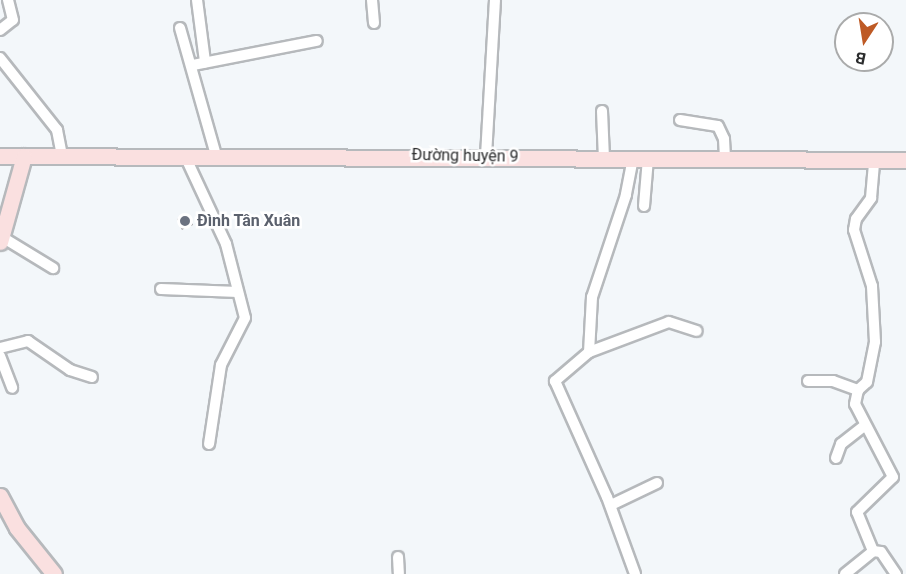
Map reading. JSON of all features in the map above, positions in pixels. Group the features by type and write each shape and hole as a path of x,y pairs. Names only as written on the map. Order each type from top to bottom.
{"street":[{"path":"0,30 13,20 8,0"},
{"path":"197,0 205,62"},
{"path":"372,0 374,23"},
{"path":"486,156 495,0"},
{"path":"180,28 193,65 216,155"},
{"path":"193,65 317,41"},
{"path":"0,58 57,129 62,155"},
{"path":"602,111 604,158"},
{"path":"680,120 718,126 724,139 725,159"},
{"name":"Đường huyện 9","path":"0,156 486,156 906,160"},
{"path":"24,156 1,240 53,268"},
{"path":"185,156 226,244 245,322 221,364 209,444"},
{"path":"640,158 644,206"},
{"path":"589,352 592,297 640,158"},
{"path":"873,551 857,512 893,477 863,427 855,404 858,390 867,382 875,342 872,286 854,230 856,219 871,198 874,160"},
{"path":"161,289 238,292"},
{"path":"635,574 610,506 555,388 557,378 589,352 669,322 697,331"},
{"path":"0,348 28,341 69,370 92,376"},
{"path":"0,356 12,388"},
{"path":"808,381 833,381 858,390"},
{"path":"836,458 841,444 863,427"},
{"path":"610,506 657,483"},
{"path":"0,496 17,528 54,574"},
{"path":"845,574 873,551 881,552 896,574"},
{"path":"398,557 399,574"}],"building":[{"name":"Đình Tân Xuân","path":"188,214 193,225 182,230 177,219"}],"place":[{"name":"Đình Tân Xuân","path":"185,221"}]}
